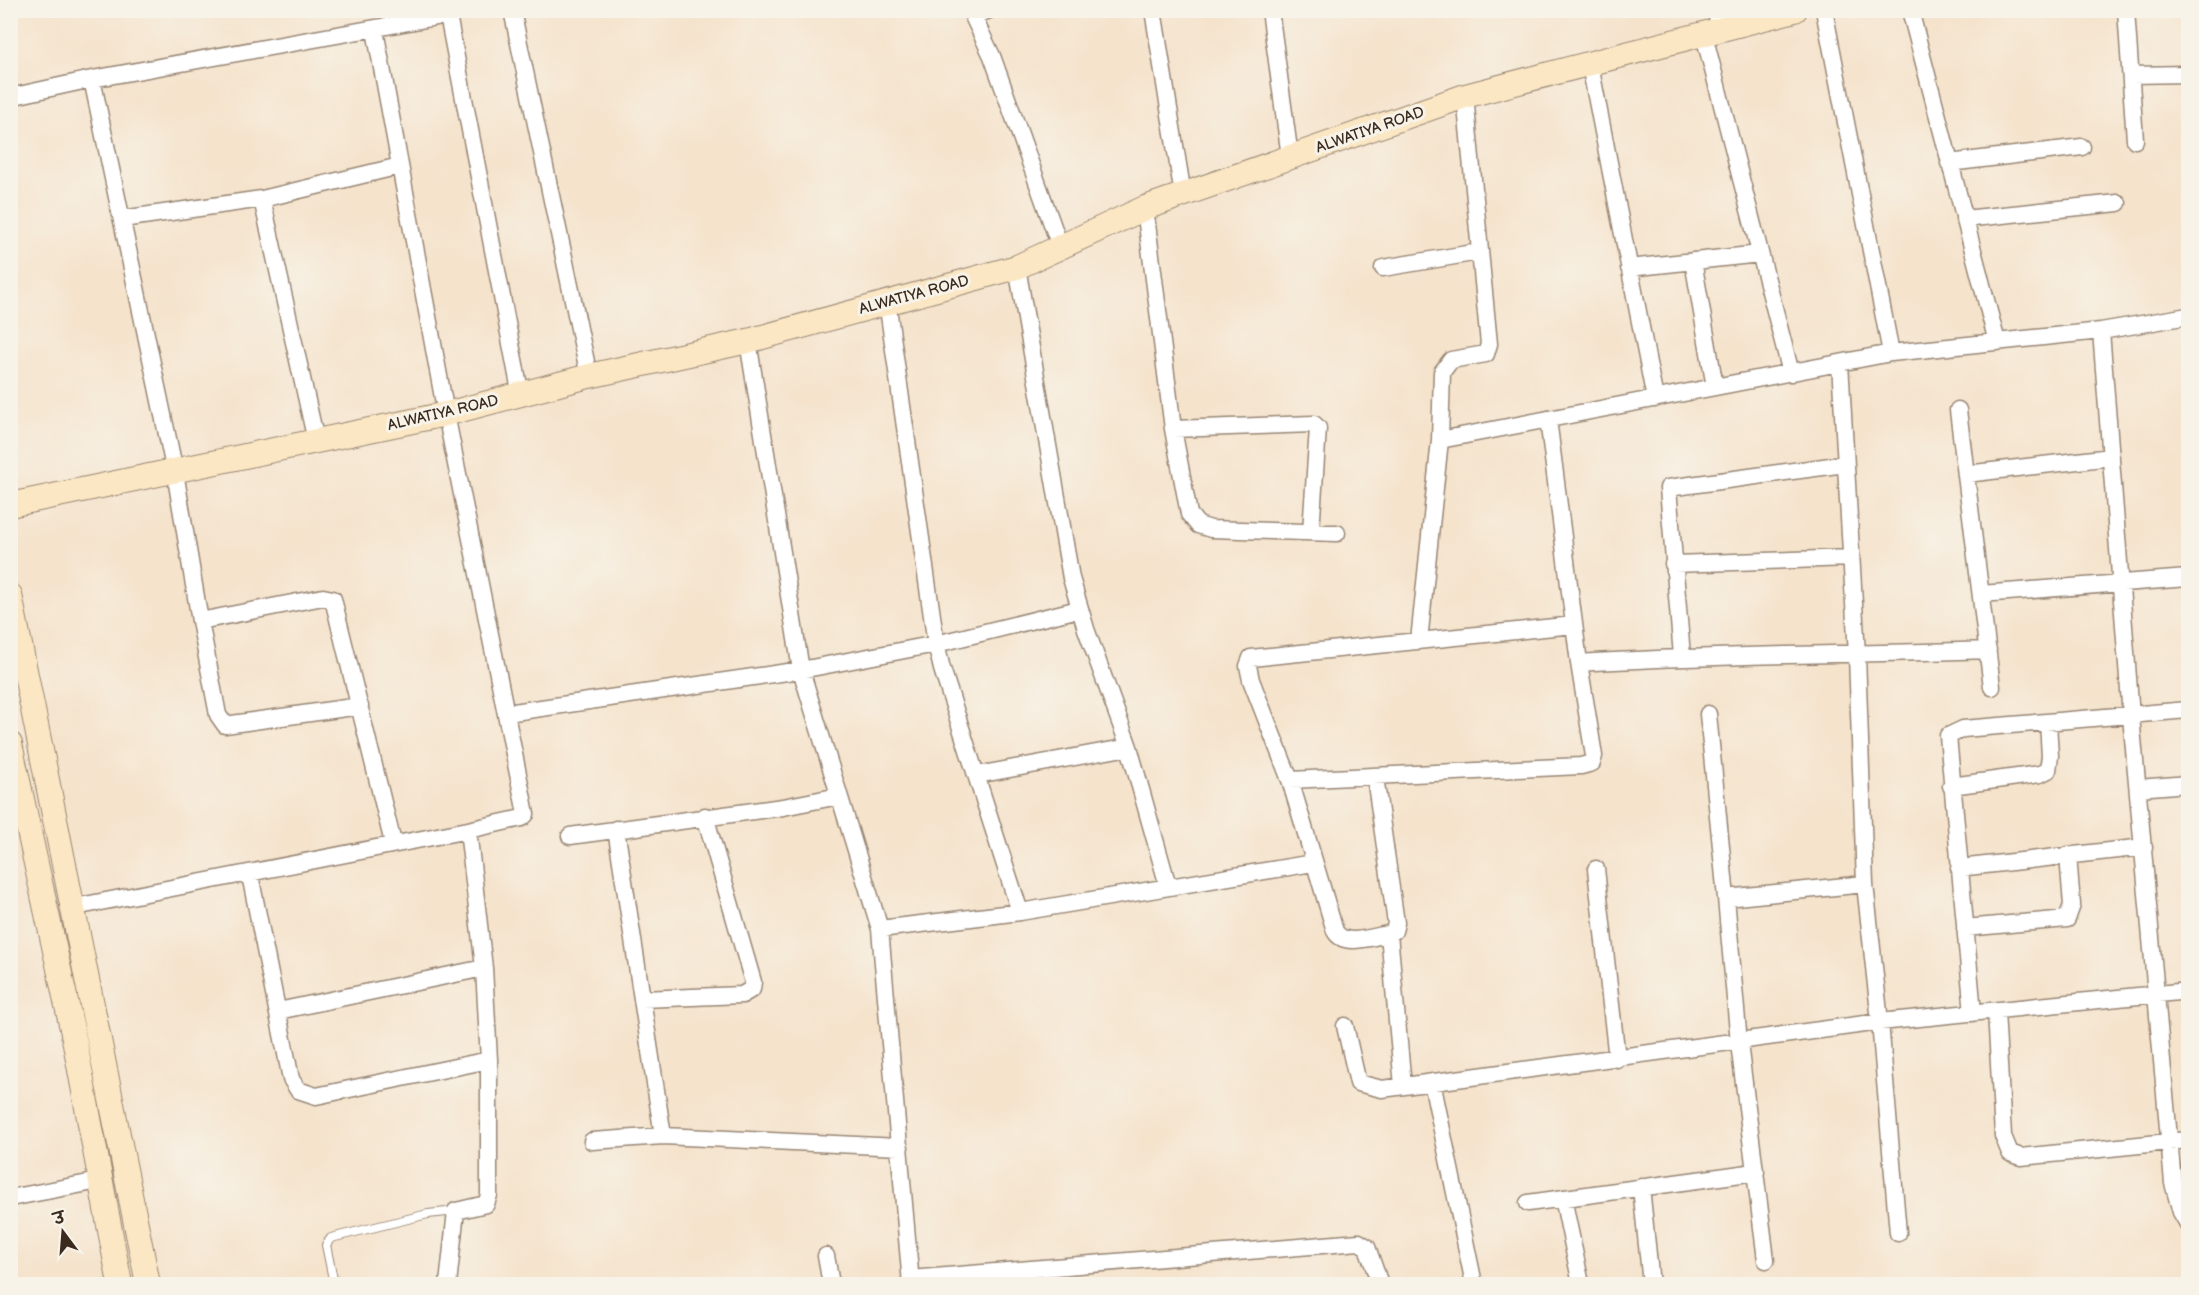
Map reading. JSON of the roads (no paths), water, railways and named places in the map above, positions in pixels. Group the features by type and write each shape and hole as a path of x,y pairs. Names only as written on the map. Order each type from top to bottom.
{"street":[{"path":"512,10 589,376"},
{"path":"989,10 971,13 992,56 1061,249"},
{"path":"1153,10 1183,195"},
{"path":"1270,10 1290,158"},
{"name":"ALWATIYA ROAD","path":"10,506 446,414 521,396 589,376 748,342 1017,267 1061,249 1145,208 1465,96 1590,65 1713,25 1796,10"},
{"path":"1824,10 1891,353"},
{"path":"1910,10 1997,342"},
{"path":"2126,10 2135,140"},
{"path":"10,97 92,79 375,30 447,13 521,396"},
{"path":"1713,25 1760,254 1791,372"},
{"path":"75,907 249,875 393,843 468,830 522,818 526,814 446,414 375,30"},
{"path":"1590,65 1654,399"},
{"path":"2131,75 2188,80"},
{"path":"92,79 176,472 218,715 225,725 360,706"},
{"path":"1419,641 1440,440 1442,372 1445,365 1459,358 1480,356 1488,350 1465,96"},
{"path":"1949,163 2082,147"},
{"path":"122,219 262,199 400,166"},
{"path":"262,199 316,441"},
{"path":"1964,219 2118,203"},
{"path":"1145,208 1173,429 1189,514 1198,525 1211,529 1337,533"},
{"path":"1383,268 1479,252"},
{"path":"1629,268 1760,254"},
{"path":"1693,261 1715,387"},
{"path":"1017,267 1067,557 1079,609 1129,747 1168,886"},
{"path":"887,302 936,644 1020,912"},
{"path":"1440,440 1891,353 2101,332 2188,316"},
{"path":"2101,332 2138,788 2170,1140 2176,1198 2188,1224"},
{"path":"748,342 801,670 880,929 910,1282 1359,1242 1367,1247 1380,1284"},
{"path":"1840,363 1857,655 1865,885 1880,1022 1898,1233"},
{"path":"1958,410 1992,687"},
{"path":"1290,780 1588,766 1592,763 1594,756 1579,663 1548,419"},
{"path":"1173,429 1314,424 1318,428 1311,532"},
{"path":"1966,474 2111,457"},
{"path":"1682,656 1668,488 1845,464"},
{"path":"1673,564 1851,558"},
{"path":"1981,594 2188,578"},
{"path":"10,595 75,907 148,1284"},
{"path":"201,621 323,597 333,599 393,843"},
{"path":"507,713 801,670 936,644 1079,609"},
{"path":"1375,777 1396,923 1394,931 1389,934 1346,941 1339,938 1313,863 1290,780 1251,680 1248,666 1251,657 1574,625"},
{"path":"1579,663 1682,656 1857,655 1988,650"},
{"path":"1973,1013 1948,736 1952,732 1963,729 2188,710"},
{"path":"1708,714 1739,1043 1766,1260"},
{"path":"1951,786 2040,774 2048,770 2050,756 2048,722"},
{"path":"10,744 74,1038 120,1284"},
{"path":"976,774 1129,747"},
{"path":"2138,788 2188,784"},
{"path":"570,836 783,807 839,796"},
{"path":"642,999 742,995 752,989 753,982 705,816"},
{"path":"616,829 663,1136"},
{"path":"448,1284 456,1211 486,1204 489,1201 489,1060 484,969 468,830"},
{"path":"1959,868 2144,847"},
{"path":"1965,928 2067,919 2072,904 2068,855"},
{"path":"880,929 1020,912 1313,863"},
{"path":"1596,869 1617,1059"},
{"path":"249,875 291,1079 298,1090 306,1095 316,1096 489,1060"},
{"path":"1726,898 1865,885"},
{"path":"1389,934 1403,1086"},
{"path":"278,1011 484,969"},
{"path":"1345,1026 1358,1083 1382,1089 1739,1043 1880,1022 2188,991"},
{"path":"1996,1011 2003,1136 2010,1153 2021,1157 2170,1140 2188,1140"},
{"path":"1432,1082 1474,1284"},
{"path":"592,1141 663,1136 900,1147"},
{"path":"1528,1203 1756,1172"},
{"path":"10,1198 99,1181"},
{"path":"1641,1187 1651,1284"},
{"path":"1563,1198 1581,1284"},
{"path":"826,1256 831,1284"}],"lane":[{"path":"333,1284 326,1245 331,1238 428,1214 456,1211"}]}
